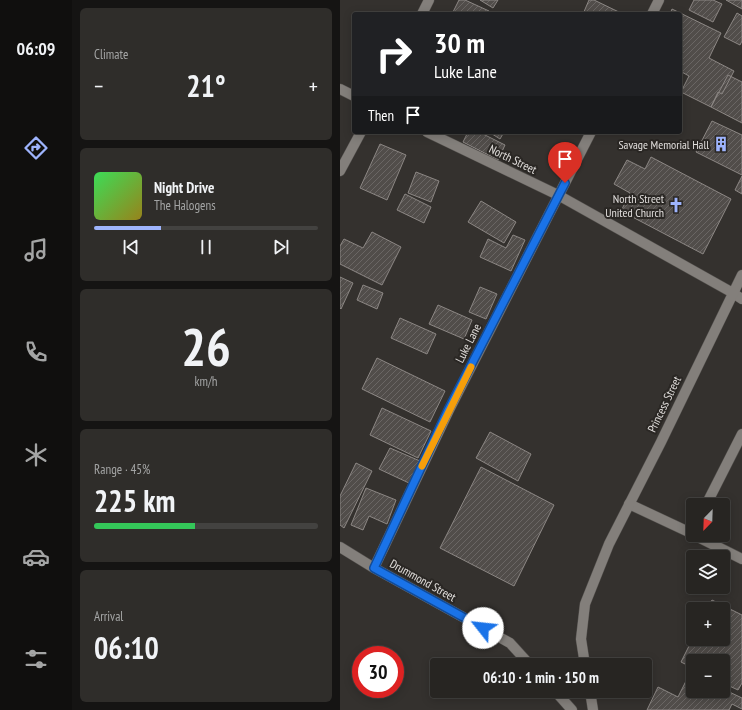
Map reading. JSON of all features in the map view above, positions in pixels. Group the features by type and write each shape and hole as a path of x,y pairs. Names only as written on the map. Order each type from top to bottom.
{"street":[{"path":"423,12 429,0"},
{"path":"653,12 659,0"},
{"path":"340,89 352,95"},
{"path":"340,171 360,134"},
{"name":"North Street","path":"431,134 558,196 742,299"},
{"name":"Luke Lane","path":"374,568 448,410 590,134"},
{"name":"Princess Street","path":"584,658 581,639 585,604 609,544 742,276"},
{"path":"710,498 742,434"},
{"path":"629,504 686,531"},
{"path":"709,542 742,559"},
{"name":"Drummond Street","path":"340,547 374,568 510,643 524,658"},
{"path":"561,698 572,710"},
{"path":"591,698 593,710"}],"building":[{"path":"459,0 465,0 489,11 488,12 453,12"},
{"path":"480,0 498,0 493,8"},
{"path":"589,0 594,0 619,12 584,12"},
{"path":"694,0 713,0 722,4 713,22 689,10"},
{"path":"726,0 742,0 742,9"},
{"path":"672,9 678,12 671,12"},
{"path":"737,13 742,16 742,41 740,45 724,37"},
{"path":"682,14 721,33 709,58 734,71 722,94 718,92 711,107 682,92 689,76 682,72"},
{"path":"728,75 742,82 742,123 711,107"},
{"name":"Savage Memorial Hall","path":"712,121 742,135 742,175 696,152"},
{"path":"467,134 483,134 505,145 498,160 463,142"},
{"path":"492,134 503,134 500,139"},
{"path":"380,144 406,155 387,200 360,188"},
{"name":"North Street United Church","path":"651,157 731,199 703,254 621,211 630,193 614,184 627,160 645,169"},
{"path":"416,172 439,181 431,202 408,193"},
{"path":"742,176 742,194 735,190"},
{"path":"405,194 431,207 424,223 397,210"},
{"path":"481,201 516,222 504,243 468,222"},
{"path":"372,232 401,247 382,285 340,264 340,246 344,239 363,248"},
{"path":"513,235 525,240 511,271 480,257 488,239 506,248"},
{"path":"340,277 353,283 341,309 340,308"},
{"path":"363,285 383,293 377,309 357,300"},
{"path":"480,287 497,294 486,319 469,312"},
{"path":"438,305 472,320 464,339 429,324"},
{"path":"400,318 436,334 427,354 391,338"},
{"path":"377,358 445,391 430,422 362,389"},
{"path":"382,408 431,431 418,458 370,435"},
{"path":"490,432 531,454 518,481 476,458"},
{"path":"390,448 420,461 409,483 379,469"},
{"path":"356,463 372,471 344,528 340,525 340,496"},
{"path":"481,467 554,505 514,586 440,548"},
{"path":"366,488 396,500 387,524 369,516 363,530 351,525"},
{"path":"730,609 742,615 742,683 738,690 730,686 730,654 686,654 686,664 681,662 689,646 730,646"},
{"path":"686,681 686,698 730,698 730,692 742,698 742,709 732,704 729,710 647,710 658,687 678,697"}],"slow traffic":[{"path":"422,466 448,410 471,367"}],"place":[{"name":"Savage Memorial Hall","path":"721,144"},
{"name":"North Street United Church","path":"676,205"}],"route":[{"path":"483,628 374,568 448,410 565,183"}]}
